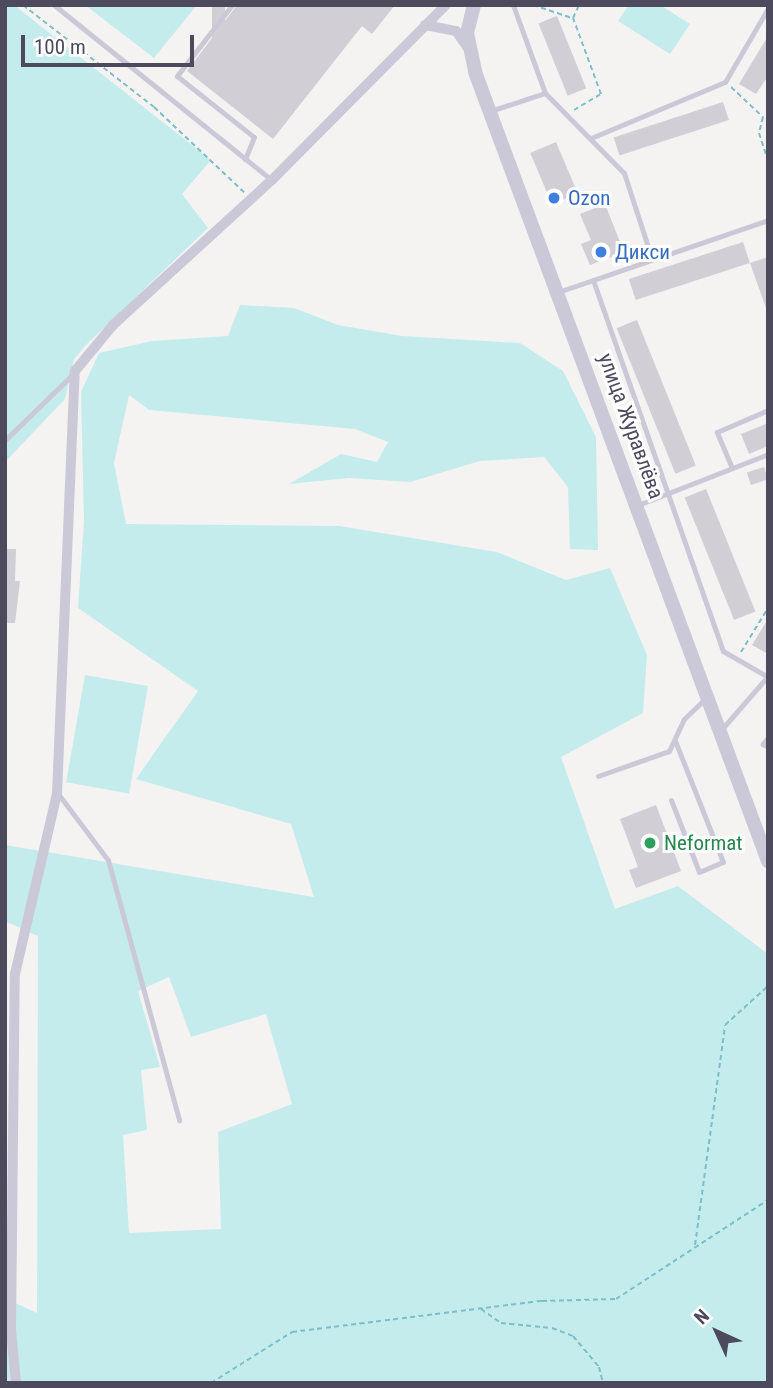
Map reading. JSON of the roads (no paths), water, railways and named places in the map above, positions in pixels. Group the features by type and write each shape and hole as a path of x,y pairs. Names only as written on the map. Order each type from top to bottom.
{"street":[{"path":"16,1383 8,1331 15,975 57,794 75,372 113,325 272,180 446,5"},
{"name":"улица Журавлёва","path":"474,5 468,50 768,861"},
{"path":"425,25 456,31 468,50"}],"lane":[{"path":"54,5 272,180"},
{"path":"232,5 177,76 254,136 245,159"},
{"path":"513,5 545,93 624,173 652,259"},
{"path":"591,138 725,82 768,8"},
{"path":"490,111 545,93"},
{"path":"558,292 768,220"},
{"path":"593,281 723,651 767,677 721,730"},
{"path":"5,440 75,372"},
{"path":"732,468 717,432 768,410"},
{"path":"638,505 768,454"},
{"path":"597,776 668,751 684,719 708,696"},
{"path":"768,737 768,747"},
{"path":"671,800 699,872 723,862 675,741"},
{"path":"57,794 108,860 179,1120"}],"place":[{"name":"Ozon","path":"554,198"},
{"name":"Дикси","path":"601,252"},
{"name":"Neformat","path":"650,843"}]}
